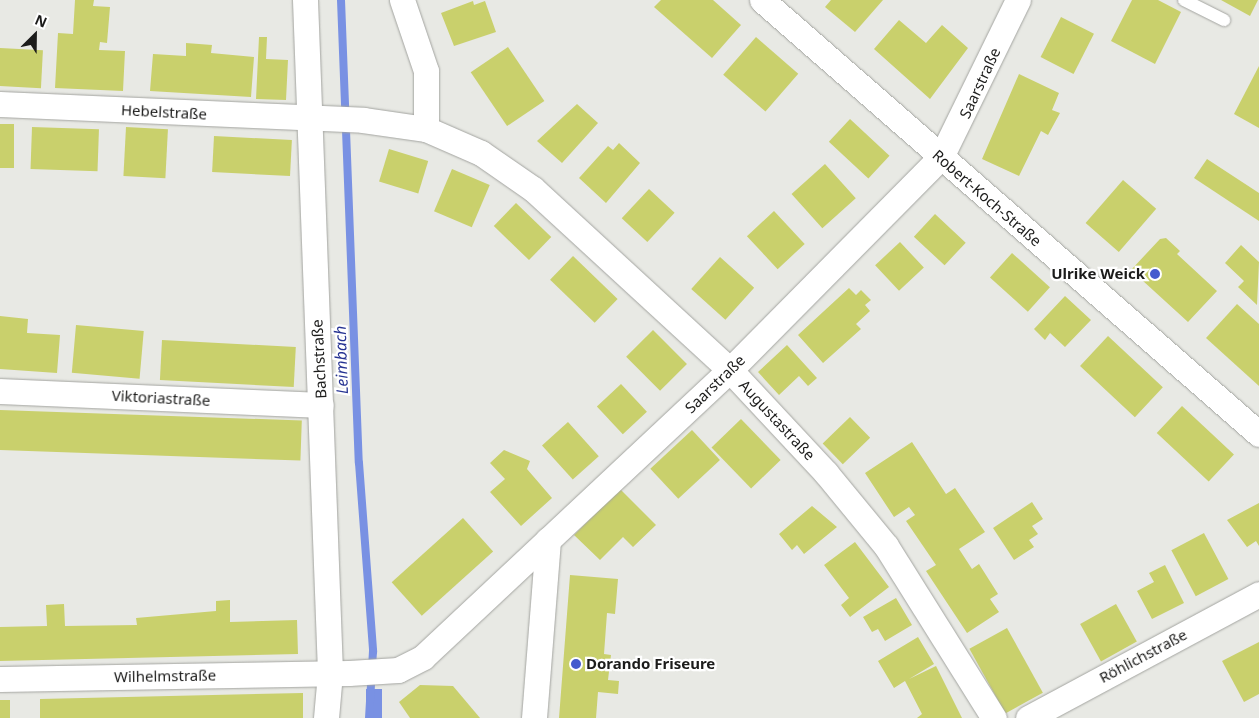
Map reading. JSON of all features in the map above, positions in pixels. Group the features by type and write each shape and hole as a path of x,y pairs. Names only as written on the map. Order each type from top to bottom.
{"street":[{"name":"Bachstraße","path":"305,0 319,119 321,405 339,673 326,718"},
{"path":"402,0 426,71 426,129"},
{"name":"Robert-Koch-Straße","path":"762,0 1259,434"},
{"name":"Saarstraße","path":"339,673 398,670 423,657 730,370 941,157 1018,0"},
{"name":"Hebelstraße","path":"0,104 319,119"},
{"name":"Augustastraße","path":"319,119 362,120 426,129 481,152 533,189 730,370 826,473 886,546 994,718"},
{"name":"Viktoriastraße","path":"0,390 321,405"},
{"path":"534,718 548,540"},
{"name":"Röhlichstraße","path":"1028,718 1259,594"},
{"name":"Wilhelmstraße","path":"0,679 339,673"}],"lane":[{"path":"1184,0 1224,20"}],"water":[{"path":"366,689 382,689 382,718 366,718"}],"building":[{"path":"75,0 94,0 93,6 110,7 107,43 100,42 99,50 125,51 123,91 55,88 58,33 73,34"},
{"path":"661,0 713,0 741,25 712,58 654,7"},
{"path":"831,0 883,0 855,32 825,7"},
{"path":"1132,0 1158,0 1181,12 1155,64 1111,41"},
{"path":"1221,0 1258,0 1250,16"},
{"path":"473,1 474,5 485,1 496,32 454,46 441,13"},
{"path":"1061,17 1094,34 1074,74 1041,57"},
{"path":"899,20 926,43 942,25 968,48 930,99 874,49"},
{"path":"259,37 267,37 266,59 288,60 286,100 256,99"},
{"path":"756,37 798,74 765,111 723,75"},
{"path":"186,43 212,45 211,53 254,57 251,97 150,91 153,54 186,56"},
{"path":"508,47 544,101 507,126 471,72"},
{"path":"0,48 43,50 41,88 0,86"},
{"path":"1259,66 1259,128 1234,114"},
{"path":"1019,74 1059,93 1052,110 1060,113 1048,135 1041,131 1019,176 982,159"},
{"path":"577,104 598,123 562,163 537,141"},
{"path":"850,119 889,156 868,178 829,142"},
{"path":"0,124 14,124 14,168 0,168"},
{"path":"32,127 99,129 97,171 31,169"},
{"path":"126,127 168,129 165,178 123,176"},
{"path":"214,136 292,140 290,176 212,172"},
{"path":"619,143 640,163 606,203 579,178 608,146 613,150"},
{"path":"389,149 428,161 418,194 379,182"},
{"path":"1207,159 1259,193 1259,221 1194,178"},
{"path":"825,164 856,198 822,228 792,194"},
{"path":"452,169 490,185 472,227 434,211"},
{"path":"1123,180 1156,209 1119,252 1086,223"},
{"path":"649,189 675,213 647,242 622,218"},
{"path":"516,203 551,237 529,260 494,226"},
{"path":"774,211 805,244 778,269 747,236"},
{"path":"935,214 966,243 945,265 914,237"},
{"path":"1166,238 1180,251 1177,254 1217,291 1188,322 1131,270 1160,239"},
{"path":"900,242 924,268 899,291 875,265"},
{"path":"1241,245 1259,262 1257,305 1238,287 1244,281 1225,263"},
{"path":"1012,253 1050,287 1028,312 990,278"},
{"path":"573,256 618,299 595,323 550,280"},
{"path":"720,257 754,288 725,320 691,289"},
{"path":"849,288 856,295 861,290 871,300 865,305 870,311 856,324 861,329 823,363 798,335"},
{"path":"1065,296 1091,320 1065,347 1050,333 1045,340 1034,329"},
{"path":"1237,304 1259,324 1259,386 1206,338"},
{"path":"0,316 28,319 27,333 60,335 57,373 0,369"},
{"path":"76,325 144,331 140,379 72,373"},
{"path":"653,330 687,364 660,391 626,357"},
{"path":"1108,336 1163,387 1135,417 1080,366"},
{"path":"162,340 296,347 294,387 160,380"},
{"path":"787,345 817,378 808,386 799,376 779,395 758,372"},
{"path":"621,384 647,412 623,434 597,407"},
{"path":"1182,406 1234,454 1209,481 1157,433"},
{"path":"0,410 302,421 300,461 0,450"},
{"path":"850,417 870,438 843,464 823,443"},
{"path":"741,419 781,460 751,488 712,447"},
{"path":"568,422 599,456 573,480 542,445"},
{"path":"692,430 720,460 678,499 650,469"},
{"path":"912,442 946,494 955,488 985,532 959,549 972,569 979,564 998,594 990,599 999,612 967,633 926,571 936,565 906,521 915,515 909,507 894,517 865,473"},
{"path":"504,450 530,461 527,469 552,498 521,526 490,492 505,479 490,463"},
{"path":"620,489 656,525 633,547 623,537 600,560 574,535"},
{"path":"1032,502 1043,519 1032,526 1038,534 1029,540 1034,547 1014,560 993,528"},
{"path":"1259,503 1259,546 1256,541 1247,547 1227,520"},
{"path":"812,506 837,527 804,554 797,545 792,550 779,534"},
{"path":"463,518 493,551 422,616 392,582"},
{"path":"1204,533 1228,579 1196,596 1171,550"},
{"path":"855,542 889,587 850,617 841,605 849,598 824,565"},
{"path":"1165,565 1184,603 1152,619 1137,591 1154,582 1149,573"},
{"path":"570,575 618,579 615,614 607,613 604,654 611,655 608,680 619,681 618,694 598,692 596,718 559,718"},
{"path":"896,598 912,625 885,641 878,629 872,632 863,617"},
{"path":"230,600 230,622 297,620 298,654 0,661 0,627 47,626 46,605 64,604 65,626 137,625 136,618 216,611 216,601"},
{"path":"1116,604 1137,642 1101,661 1080,624"},
{"path":"1007,628 1043,693 1005,714 969,649"},
{"path":"918,637 934,664 909,679 936,666 962,718 917,718 922,714 905,681 894,688 878,661"},
{"path":"1259,642 1259,694 1244,702 1222,661"},
{"path":"420,685 453,686 480,718 410,718 399,702"},
{"path":"303,693 303,718 40,718 40,699"},
{"path":"0,700 10,700 10,718 0,718"}],"waterway":[{"name":"Leimbach","path":"341,0 359,463 373,651 369,718"}],"place":[{"name":"Ulrike Weick","path":"1155,274"},
{"name":"Dorando Friseure","path":"576,664"}]}
